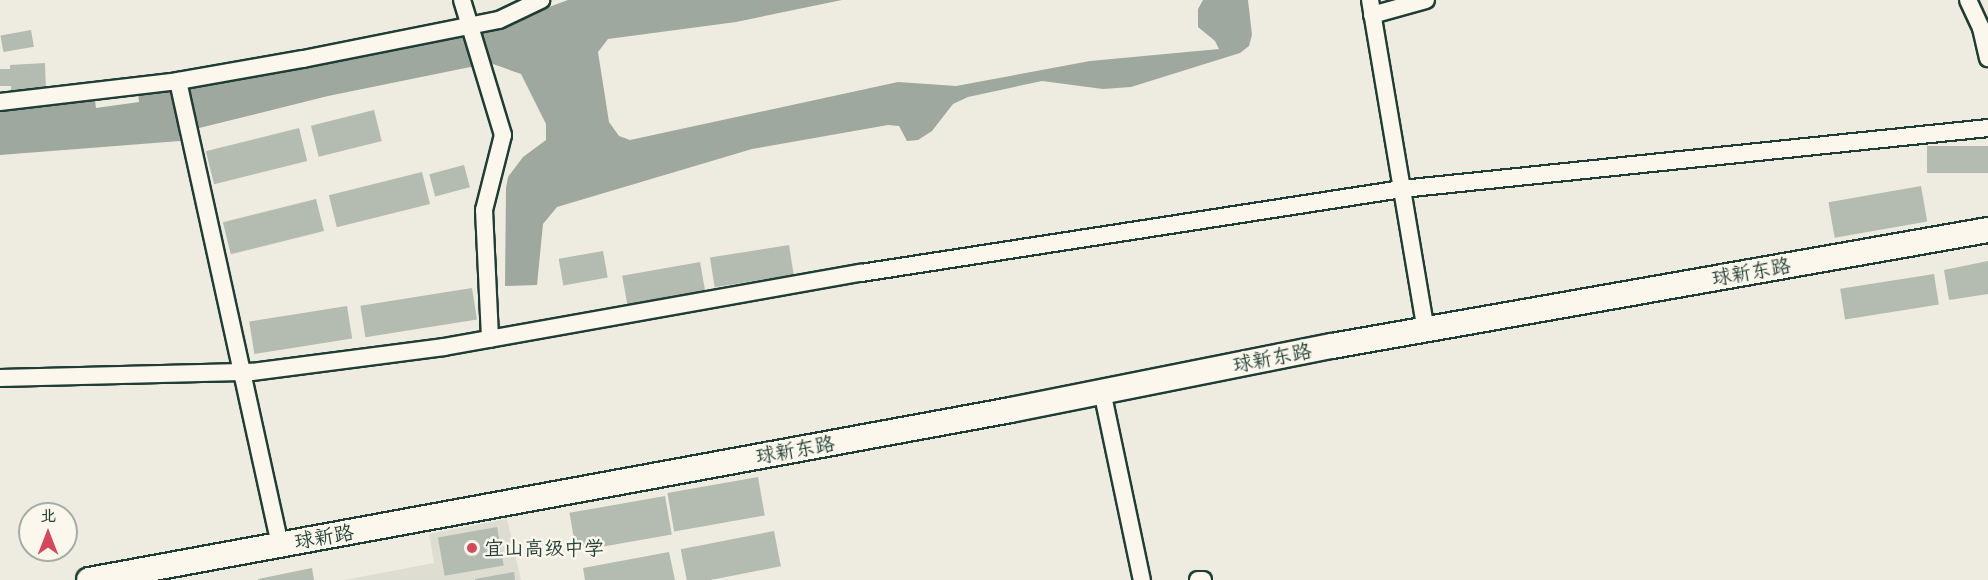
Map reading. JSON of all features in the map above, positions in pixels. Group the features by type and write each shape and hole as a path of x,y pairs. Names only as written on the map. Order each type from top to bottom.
{"street":[{"path":"462,0 468,28 504,142 484,210 490,339"},
{"path":"0,102 178,84 468,28 499,20 541,0"},
{"path":"1426,0 1371,7 1426,330"},
{"path":"1968,0 1981,28 1988,58"},
{"path":"178,84 280,545"},
{"path":"0,378 241,373 490,339 861,273 1402,189 1988,128"},
{"name":"球新东路","path":"558,494 1426,330 1988,230"},
{"path":"1102,391 1142,580"},
{"name":"球新路","path":"89,580 558,494"},
{"path":"1198,580 1203,580"}],"shaded area":[{"path":"568,0 842,0 736,22 608,39 598,52 609,122 619,136 630,140 898,82 956,86 1090,61 1219,49 1215,41 1198,27 1198,9 1203,0 1248,0 1252,35 1249,46 1240,53 1131,87 1103,89 1042,81 968,97 953,104 932,131 918,140 907,141 899,126 888,125 752,149 557,207 543,224 537,285 505,286 506,188 508,177 523,157 546,140 546,124 521,74 490,63 328,96 179,133 180,141 0,155 0,112 95,100 96,108 139,102 138,93 484,31"},
{"name":"宜山高级中学","path":"507,519 521,580 344,580 434,563 429,534"}],"building":[{"path":"31,30 34,47 3,52 0,35"},
{"path":"45,63 46,92 11,93 11,86 0,86 0,69 10,69 10,65"},
{"path":"374,110 382,141 319,157 311,126"},
{"path":"299,128 307,161 214,184 206,151"},
{"path":"1927,146 1988,146 1988,173 1927,173"},
{"path":"464,165 470,187 435,197 429,174"},
{"path":"422,172 430,204 337,227 329,195"},
{"path":"1921,186 1927,221 1835,238 1828,202"},
{"path":"316,199 324,231 231,254 223,222"},
{"path":"789,245 794,275 715,287 710,258"},
{"path":"603,251 608,278 563,285 559,259"},
{"path":"1988,261 1988,294 1949,300 1944,270"},
{"path":"700,262 705,291 627,304 622,276"},
{"path":"1934,274 1939,305 1845,319 1840,289"},
{"path":"472,288 477,320 365,337 360,306"},
{"path":"347,306 352,339 254,354 249,321"},
{"path":"758,477 765,515 674,531 667,493"},
{"path":"665,496 672,534 576,551 569,513"},
{"path":"497,527 504,565 445,576 438,537"},
{"path":"774,531 781,566 711,580 687,580 681,549"},
{"path":"669,552 675,580 585,580 583,568"},
{"path":"312,568 314,580 258,580 258,579"},
{"path":"514,572 515,580 475,580 475,579"}],"place":[{"name":"宜山高级中学","path":"472,548"}]}
